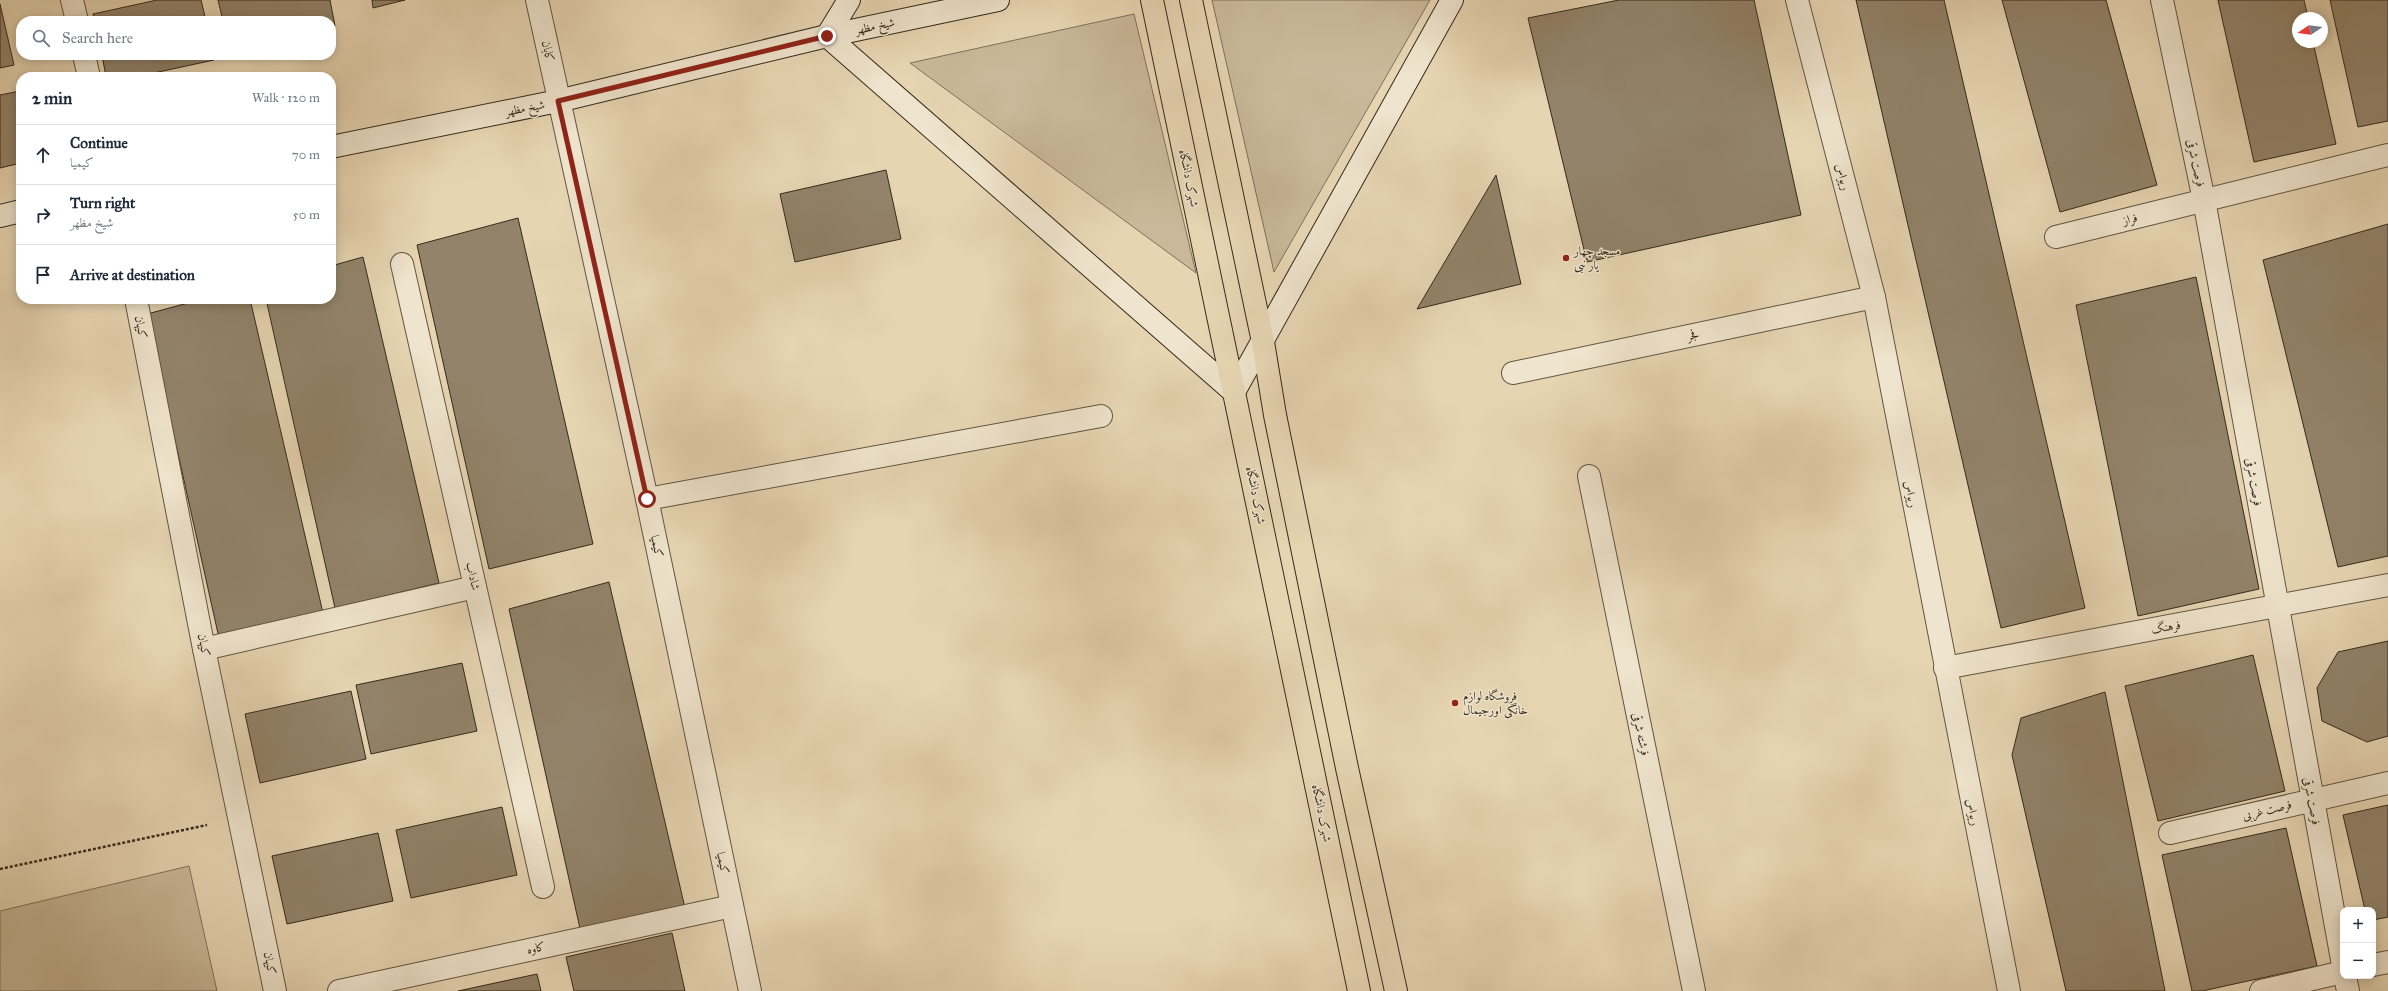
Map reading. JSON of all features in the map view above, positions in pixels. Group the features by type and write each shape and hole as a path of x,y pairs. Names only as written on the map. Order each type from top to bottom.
{"main road":[{"name":"شهرک دانشگاه","path":"1152,0 1358,991"},
{"path":"1191,0 1263,342 1275,415 1300,538 1396,991"}],"street":[{"path":"72,0 75,16"},
{"name":"کابان","path":"537,0 558,101"},
{"path":"849,0 827,36 1234,392 1452,0"},
{"name":"شیخ مظهر","path":"336,147 558,101 827,36 998,0"},
{"name":"ریواس","path":"1797,0 1874,297 2009,991"},
{"name":"فرصت شرقی","path":"2162,0 2204,200 2340,949"},
{"path":"85,60 88,72"},
{"name":"کیمیا","path":"558,101 647,499 750,991"},
{"name":"فراز","path":"2056,237 2388,155"},
{"path":"0,216 16,212"},
{"name":"شاداب","path":"402,264 542,887"},
{"name":"فجر","path":"1513,374 1874,297"},
{"name":"کیهان","path":"137,304 204,649 241,818 276,991"},
{"path":"647,499 1101,416"},
{"name":"فرشته شرقی","path":"1589,476 1694,991"},
{"name":"فرهنگ","path":"1945,668 2388,585"},
{"path":"204,649 475,587"},
{"name":"فرصت غربی","path":"2170,833 2312,799 2388,783"},
{"name":"کاوه","path":"339,991 732,906"},
{"path":"2376,964 2388,962"},
{"path":"2261,991 2340,973"},
{"path":"2346,979 2348,991"}],"path":[{"path":"0,869 241,818"}],"shaded area":[{"path":"1212,0 1430,0 1274,272"},
{"path":"1134,14 1196,273 910,63"},
{"path":"189,866 217,991 0,991 0,911"}],"building":[{"path":"157,0 201,0 205,16 94,16 93,14"},
{"path":"218,0 330,0 333,16 222,16"},
{"path":"372,0 405,0 373,8"},
{"path":"1619,0 1754,0 1801,215 1587,262 1528,18"},
{"path":"1856,0 1944,0 2085,608 2001,628"},
{"path":"2002,0 2106,0 2157,185 2060,212"},
{"path":"2218,0 2304,0 2307,12 2292,12 2292,48 2314,48 2336,144 2254,162"},
{"path":"2330,0 2388,0 2388,121 2358,127"},
{"path":"0,4 14,65 0,68"},
{"path":"103,60 214,60 158,72 105,72"},
{"path":"16,92 16,164 0,168 0,95"},
{"path":"886,170 901,239 795,262 780,194"},
{"path":"1496,175 1521,284 1417,309"},
{"path":"518,218 593,544 489,569 417,245"},
{"path":"2388,224 2388,556 2338,567 2263,260"},
{"path":"363,257 439,583 335,608 267,304 336,304 336,265"},
{"path":"2196,277 2259,589 2138,616 2076,305"},
{"path":"184,304 251,304 323,613 219,638 147,314"},
{"path":"609,582 685,908 581,933 509,609"},
{"path":"2388,641 2388,736 2367,742 2322,721 2317,688 2338,652"},
{"path":"2253,655 2285,791 2158,821 2125,686"},
{"path":"462,663 477,731 371,754 356,685"},
{"path":"351,691 366,759 260,783 245,714"},
{"path":"2105,692 2165,991 2066,991 2012,755 2021,718"},
{"path":"2388,805 2388,917 2376,919 2376,907 2364,907 2343,815"},
{"path":"502,807 517,875 411,898 396,830"},
{"path":"2286,828 2317,966 2202,991 2192,991 2162,855"},
{"path":"378,833 393,901 287,924 272,856"},
{"path":"672,933 685,991 574,991 566,957"},
{"path":"537,974 541,991 458,991"}],"place":[{"name":"مسجد چهار یار نبی","path":"1566,258"},
{"name":"فروشگاه لوازم خانگی اورجیمال","path":"1455,703"}],"route":[{"path":"647,499 558,101 827,36"}]}
